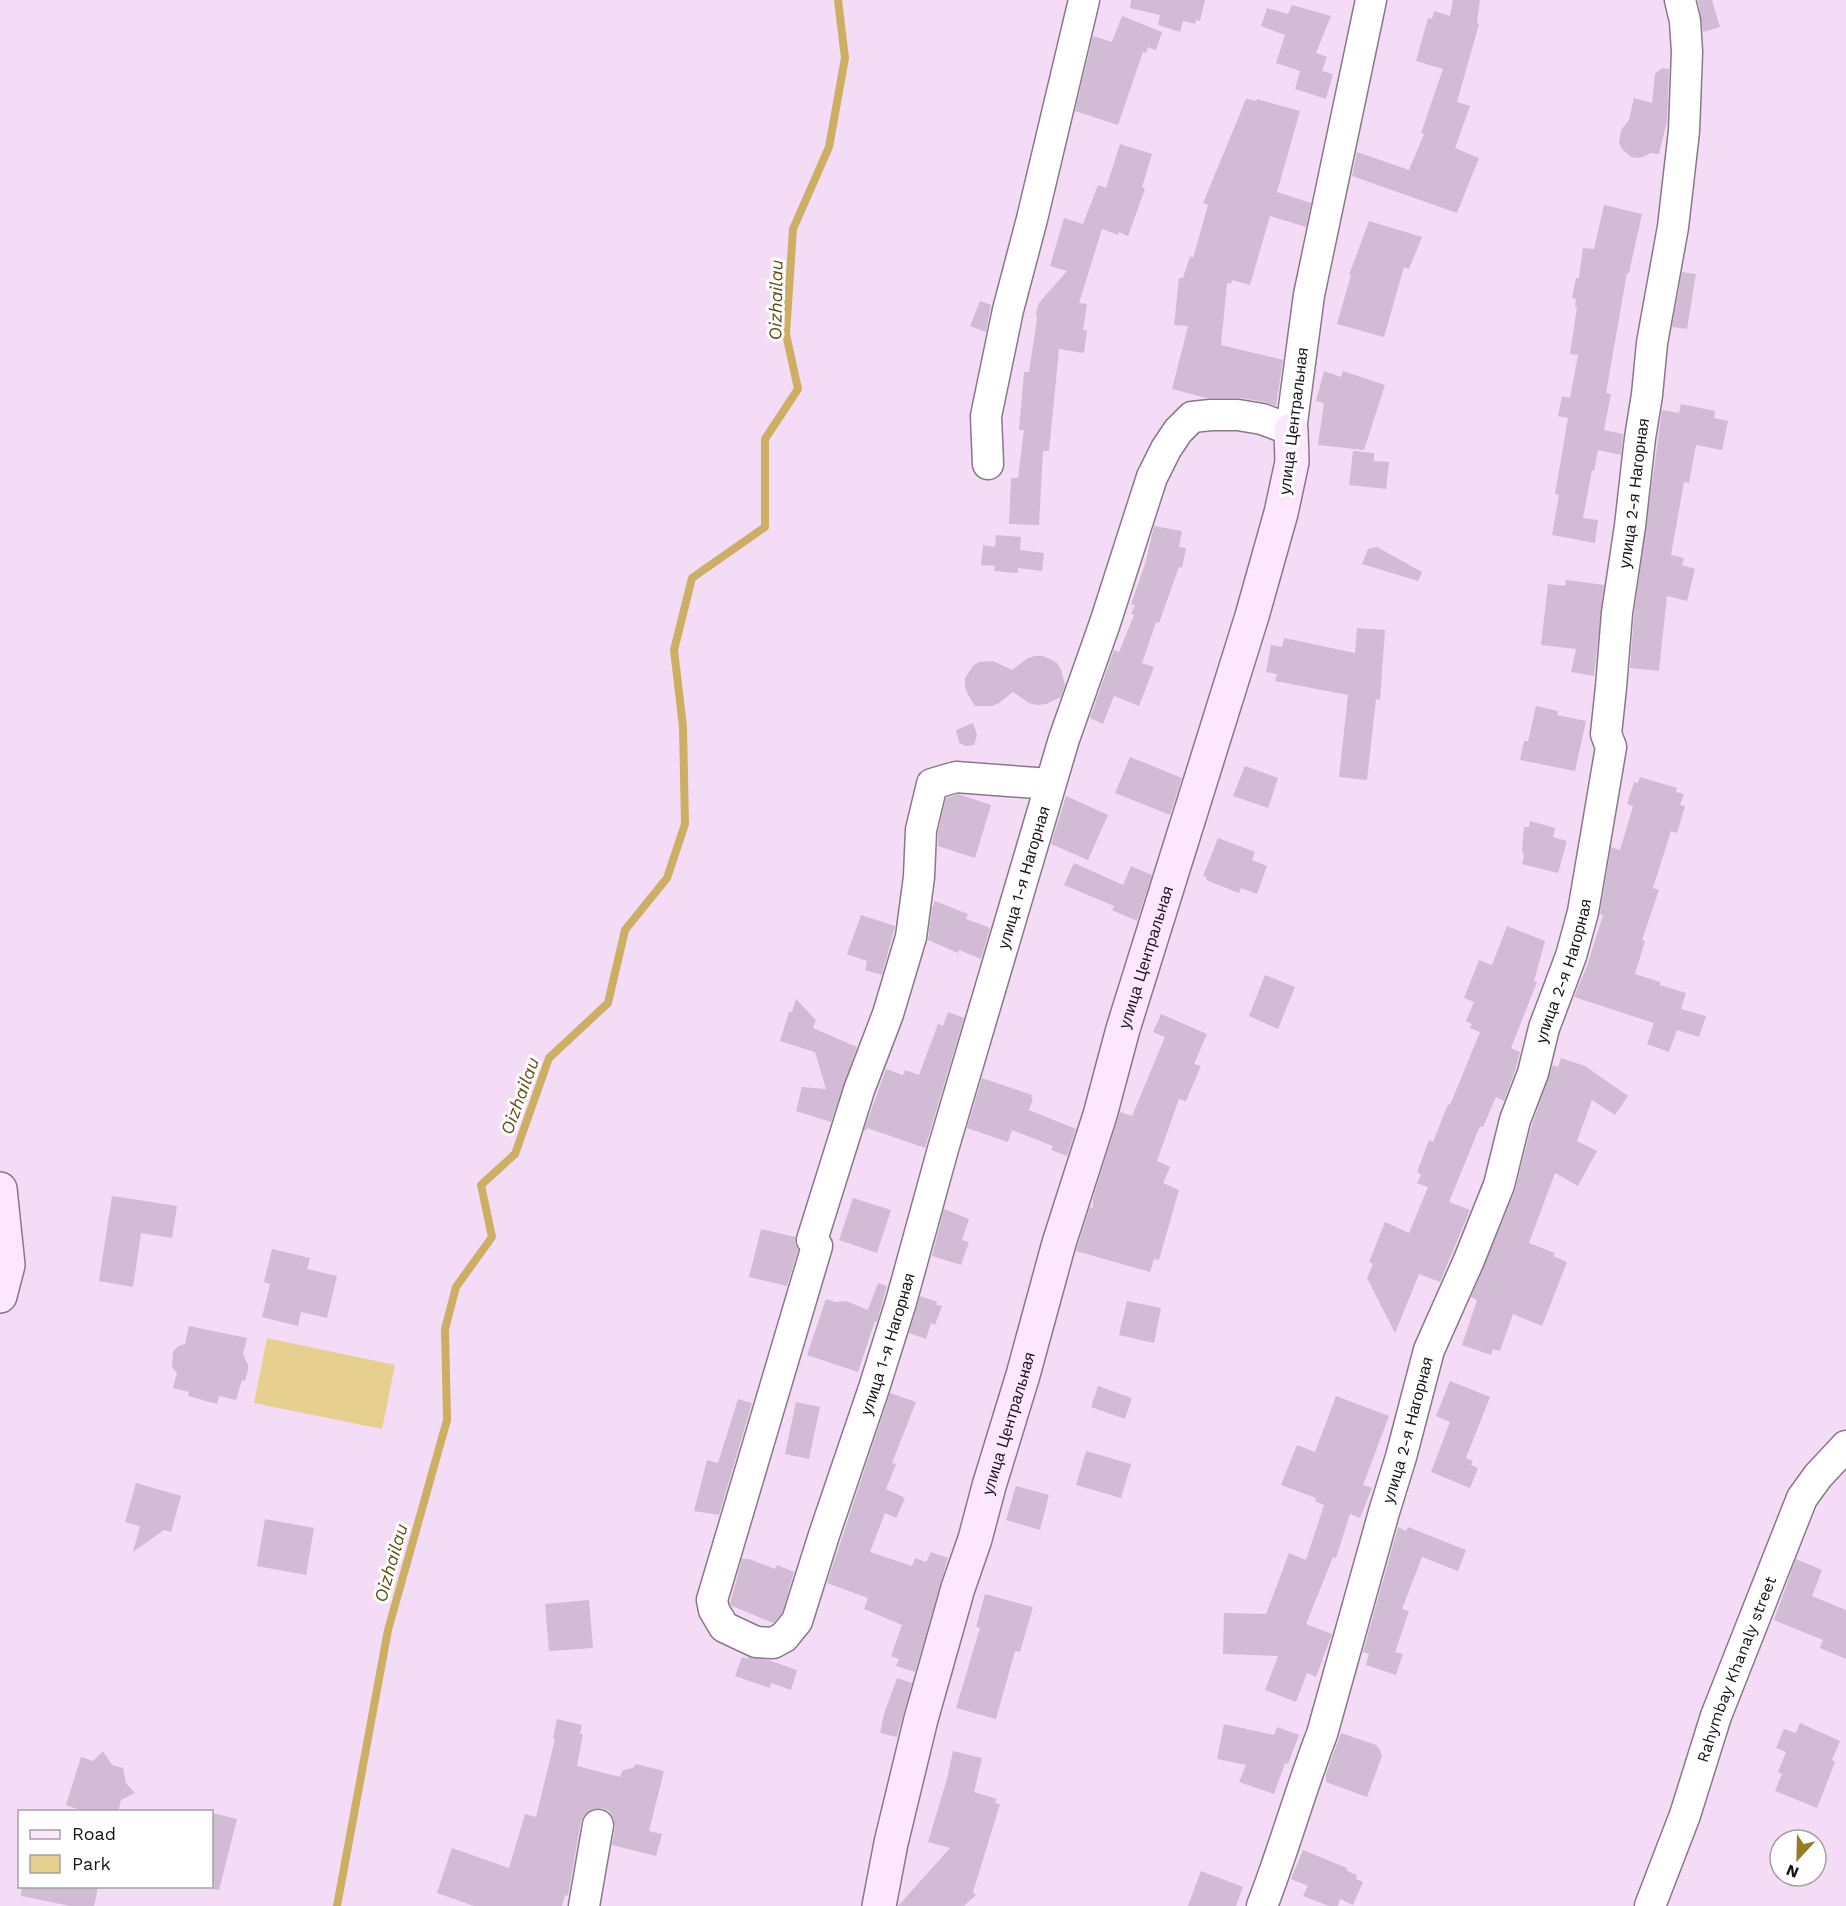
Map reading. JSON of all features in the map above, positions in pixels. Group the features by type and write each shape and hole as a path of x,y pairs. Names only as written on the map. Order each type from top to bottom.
{"street":[{"path":"988,464 986,416 988,405 1008,310 1084,0"},
{"name":"улица Центральная","path":"879,1906 891,1843 921,1719 958,1588 975,1539 988,1486 1023,1375 1059,1243 1100,1115 1123,1029 1252,616 1281,513 1292,462 1291,430 1309,295 1371,0"},
{"name":"улица 2-я Нагорная","path":"1262,1906 1322,1734 1429,1350 1499,1185 1515,1120 1533,1073 1544,1028 1571,956 1583,912 1611,747 1606,734 1617,613 1652,343 1672,227 1684,131 1687,52 1685,21 1680,0"},
{"name":"улица 1-я Нагорная","path":"1050,784 956,777 932,784 921,830 920,877 911,937 905,960 835,1164 812,1240 817,1246 714,1587 712,1600 714,1610 724,1627 762,1643 773,1643 784,1637 797,1621 901,1302 1050,784 1152,477 1178,431 1192,417 1238,415 1262,419 1291,430"},
{"path":"0,1189 8,1265 0,1296"},
{"name":"Rahymbay Khanaly street","path":"1650,1906 1685,1815 1716,1716 1802,1498 1818,1476 1846,1446"},
{"path":"584,1906 598,1825"}],"green space":[{"path":"267,1338 395,1365 382,1429 254,1403"}],"building":[{"path":"1131,0 1205,0 1200,21 1196,20 1195,24 1183,21 1180,32 1158,25 1160,15 1130,8"},
{"path":"1453,0 1480,0 1477,23 1479,24 1457,102 1470,106 1455,148 1479,158 1457,213 1352,176 1357,152 1409,170 1424,134 1421,133 1443,69 1416,61 1428,18 1432,19 1434,11 1450,16"},
{"path":"1698,0 1712,0 1720,27 1703,32"},
{"path":"1292,5 1331,16 1316,53 1327,57 1322,71 1333,74 1326,99 1295,89 1300,71 1276,63 1285,35 1261,26 1267,8 1288,14"},
{"path":"1122,16 1162,32 1156,50 1148,47 1146,53 1143,52 1118,125 1075,111 1093,36 1112,42"},
{"path":"1662,68 1669,69 1667,121 1659,154 1651,153 1643,157 1631,157 1619,143 1621,130 1629,120 1634,98 1652,103 1655,74"},
{"path":"1246,99 1256,101 1257,99 1300,111 1277,192 1311,203 1306,227 1270,216 1250,285 1232,280 1231,284 1227,283 1221,345 1283,360 1276,406 1241,398 1207,398 1172,389 1188,326 1174,325 1179,278 1183,278 1190,256 1193,258 1208,205 1203,203"},
{"path":"1120,144 1152,154 1142,187 1145,189 1128,236 1102,229 1079,303 1087,304 1083,330 1087,330 1084,353 1059,349 1049,451 1043,451 1039,525 1009,524 1011,478 1018,478 1024,430 1019,430 1024,372 1029,372 1036,313 1039,303 1067,271 1050,266 1064,218 1083,224 1098,185 1106,188"},
{"path":"1604,205 1642,214 1629,273 1627,273 1606,393 1611,394 1604,430 1623,434 1621,455 1598,450 1583,518 1598,520 1595,543 1552,535 1559,495 1555,494 1568,418 1558,416 1562,396 1570,398 1578,355 1570,354 1577,307 1575,307 1576,299 1572,298 1576,278 1579,278 1583,248 1594,249"},
{"path":"1369,221 1422,237 1409,269 1404,267 1384,337 1337,324 1351,275 1349,275"},
{"path":"1682,272 1696,274 1687,329 1672,327"},
{"path":"980,301 991,305 986,332 970,326"},
{"path":"1324,371 1341,377 1343,371 1385,385 1364,450 1318,445 1324,403 1316,401"},
{"path":"1681,404 1715,411 1714,418 1728,421 1722,450 1696,445 1689,483 1684,482 1671,555 1684,558 1682,565 1695,569 1687,601 1667,596 1659,671 1630,668 1634,615 1662,410 1679,413"},
{"path":"1353,451 1374,453 1374,461 1389,462 1386,489 1349,485"},
{"path":"1154,526 1182,531 1179,547 1186,548 1182,568 1179,567 1142,663 1154,667 1139,706 1114,696 1103,724 1090,718 1114,650 1119,652 1134,615 1131,614 1135,605 1131,604 1145,564"},
{"path":"996,535 1021,537 1020,550 1044,553 1042,571 1018,568 1018,573 994,571 995,566 981,565 983,545 995,547"},
{"path":"1377,547 1422,572 1418,581 1362,564 1368,549"},
{"path":"1566,580 1604,585 1594,676 1571,672 1576,649 1541,645 1548,584 1565,586"},
{"path":"1357,628 1385,630 1380,700 1376,699 1367,780 1339,777 1348,695 1275,681 1277,674 1266,672 1271,645 1282,647 1284,638 1355,653"},
{"path":"1043,656 1057,663 1065,685 1061,697 1046,704 1037,705 1029,703 1013,692 992,706 975,706 965,686 965,678 973,666 979,662 993,661 1012,670 1028,658"},
{"path":"1536,706 1558,711 1557,715 1586,721 1575,771 1520,760 1524,741 1528,741"},
{"path":"973,723 977,735 974,745 966,746 959,743 956,730"},
{"path":"1130,757 1182,778 1170,815 1115,793"},
{"path":"1245,766 1278,778 1268,808 1233,796"},
{"path":"1640,777 1677,788 1676,792 1684,794 1680,805 1685,806 1677,833 1671,831 1653,888 1659,890 1642,940 1645,941 1635,974 1686,993 1681,1009 1706,1016 1699,1037 1677,1030 1669,1052 1647,1044 1654,1023 1574,997 1587,966 1603,915 1600,914 1611,847 1620,850 1633,806 1627,804 1634,782 1638,783"},
{"path":"958,794 991,805 975,858 938,846 938,832 946,798"},
{"path":"1066,796 1108,815 1088,860 1051,844"},
{"path":"1530,821 1555,828 1553,837 1567,841 1558,873 1522,864 1524,827 1529,827"},
{"path":"1218,838 1255,852 1252,860 1267,866 1257,894 1241,888 1239,893 1206,880 1207,877 1203,876"},
{"path":"1074,863 1123,885 1131,866 1152,875 1137,921 1112,910 1114,906 1064,885"},
{"path":"935,901 968,914 966,919 990,928 981,959 959,950 958,953 928,940"},
{"path":"861,915 895,926 882,975 865,970 867,961 847,954"},
{"path":"1507,926 1545,941 1534,981 1537,982 1511,1048 1520,1052 1516,1068 1504,1101 1496,1097 1483,1127 1480,1126 1449,1202 1470,1210 1440,1282 1419,1274 1395,1333 1367,1278 1373,1264 1369,1262 1385,1222 1409,1233 1428,1187 1417,1183 1421,1175 1417,1172 1429,1140 1433,1142 1448,1104 1450,1105 1480,1032 1470,1028 1472,1024 1466,1021 1474,1002 1464,998 1479,960 1492,965"},
{"path":"1265,975 1295,987 1278,1029 1249,1016"},
{"path":"796,999 816,1020 813,1028 857,1047 831,1122 796,1111 802,1087 826,1089 815,1052 780,1041 789,1012 792,1012"},
{"path":"948,1012 964,1018 925,1148 867,1128 866,1131 864,1130 886,1069 903,1075 905,1070 919,1075 938,1024 943,1026"},
{"path":"1161,1014 1207,1034 1194,1064 1201,1066 1186,1101 1179,1099 1157,1161 1170,1167 1163,1183 1179,1190 1159,1260 1154,1259 1150,1272 1076,1251 1090,1207 1093,1208 1093,1198 1120,1112 1132,1116 1165,1037 1153,1032"},
{"path":"1561,1058 1585,1066 1628,1096 1615,1115 1592,1100 1577,1141 1597,1151 1578,1186 1555,1173 1529,1243 1555,1253 1553,1256 1567,1262 1542,1326 1513,1314 1500,1351 1493,1349 1491,1355 1462,1345 1477,1300 1471,1297 1515,1191 1530,1131 1553,1065 1558,1067"},
{"path":"982,1078 1032,1095 1029,1110 1076,1129 1067,1156 1051,1150 1053,1146 1012,1130 1008,1142 967,1128"},
{"path":"112,1196 177,1206 172,1238 141,1233 133,1287 99,1281"},
{"path":"853,1198 891,1210 877,1253 839,1240"},
{"path":"944,1209 969,1219 962,1240 969,1242 961,1265 932,1256"},
{"path":"761,1229 795,1237 798,1250 787,1286 749,1277"},
{"path":"272,1249 310,1258 307,1269 337,1276 327,1318 301,1312 298,1326 262,1317 270,1284 264,1282"},
{"path":"878,1283 887,1286 877,1322 875,1321 858,1372 807,1355 826,1299 835,1302 846,1301 868,1310"},
{"path":"920,1296 942,1306 935,1325 931,1323 926,1339 909,1333"},
{"path":"1127,1301 1161,1308 1154,1343 1119,1335"},
{"path":"189,1326 247,1338 243,1354 248,1370 245,1381 242,1380 236,1400 219,1396 217,1404 188,1396 189,1392 173,1388 177,1373 172,1367 173,1352 178,1346 185,1344"},
{"path":"1450,1381 1490,1397 1466,1458 1473,1461 1471,1465 1478,1468 1470,1488 1431,1472 1450,1422 1436,1416"},
{"path":"1098,1386 1132,1398 1125,1419 1091,1407"},
{"path":"890,1393 916,1402 892,1463 896,1464 886,1489 905,1498 896,1518 885,1513 870,1552 912,1566 915,1558 926,1562 931,1552 948,1558 915,1672 896,1666 899,1659 891,1656 902,1625 864,1609 868,1598 827,1583"},
{"path":"1336,1396 1389,1416 1363,1485 1372,1488 1360,1518 1350,1514 1336,1558 1333,1557 1306,1624 1332,1634 1316,1677 1307,1673 1296,1702 1265,1690 1278,1656 1223,1654 1224,1613 1266,1614 1289,1553 1306,1560 1324,1505 1315,1501 1316,1498 1281,1485 1297,1445 1315,1452"},
{"path":"738,1399 752,1403 719,1515 694,1511 707,1460 718,1463"},
{"path":"796,1402 820,1407 809,1459 785,1454"},
{"path":"1086,1451 1131,1464 1121,1498 1076,1485"},
{"path":"136,1483 181,1496 171,1532 164,1530 133,1552 140,1526 125,1522"},
{"path":"1016,1486 1049,1495 1040,1530 1006,1520"},
{"path":"265,1519 314,1528 306,1575 257,1566"},
{"path":"1398,1527 1406,1531 1408,1527 1466,1550 1458,1571 1422,1557 1402,1609 1409,1611 1395,1652 1403,1654 1396,1675 1366,1665 1369,1654 1363,1652"},
{"path":"742,1559 749,1559 775,1569 777,1565 794,1572 782,1613 773,1623 730,1604"},
{"path":"1796,1559 1822,1570 1812,1596 1846,1610 1846,1659 1820,1648 1823,1640 1774,1620"},
{"path":"985,1594 1033,1607 1020,1652 1015,1651 996,1719 956,1708 980,1628 976,1627"},
{"path":"589,1600 593,1648 549,1651 545,1604"},
{"path":"742,1657 768,1660 797,1670 791,1690 771,1683 770,1688 735,1676"},
{"path":"897,1678 912,1683 897,1737 880,1733"},
{"path":"557,1719 582,1725 580,1734 583,1734 577,1766 620,1777 623,1770 633,1768 636,1764 664,1771 649,1831 662,1834 656,1856 612,1845 614,1819 609,1811 602,1808 593,1809 585,1814 581,1821 568,1896 565,1895 562,1906 474,1906 437,1893 452,1848 509,1868 525,1814 536,1817 555,1739 553,1738"},
{"path":"1800,1723 1840,1741 1832,1760 1835,1762 1817,1808 1775,1791 1782,1774 1778,1772 1786,1752 1776,1748 1784,1729 1796,1733"},
{"path":"1224,1724 1274,1735 1277,1727 1299,1735 1288,1764 1285,1763 1274,1794 1239,1782 1246,1765 1217,1759"},
{"path":"1341,1733 1376,1745 1380,1750 1382,1756 1367,1797 1326,1782 1326,1774"},
{"path":"103,1751 112,1765 123,1768 126,1783 135,1793 121,1800 118,1810 80,1810 66,1805 81,1757 93,1761"},
{"path":"953,1751 982,1758 974,1792 997,1799 995,1803 1000,1804 973,1892 976,1895 964,1906 898,1906 950,1848 928,1842"},
{"path":"213,1813 237,1819 219,1890 212,1889"},
{"path":"1303,1850 1347,1868 1347,1871 1357,1875 1356,1879 1363,1882 1353,1905 1340,1899 1338,1906 1329,1906 1303,1896 1308,1886 1291,1879"},
{"path":"1201,1871 1243,1887 1236,1906 1188,1906"},
{"path":"22,1888 98,1888 94,1906 70,1906 21,1896"}],"waterway":[{"name":"Oizhailau","path":"337,1906 388,1630 447,1420 445,1329 456,1287 492,1237 481,1185 515,1154 549,1058 608,1003 625,930 667,878 685,824 683,727 674,650 692,578 765,527 765,439 798,389 786,334 793,229 829,147 845,58 838,0"}]}
